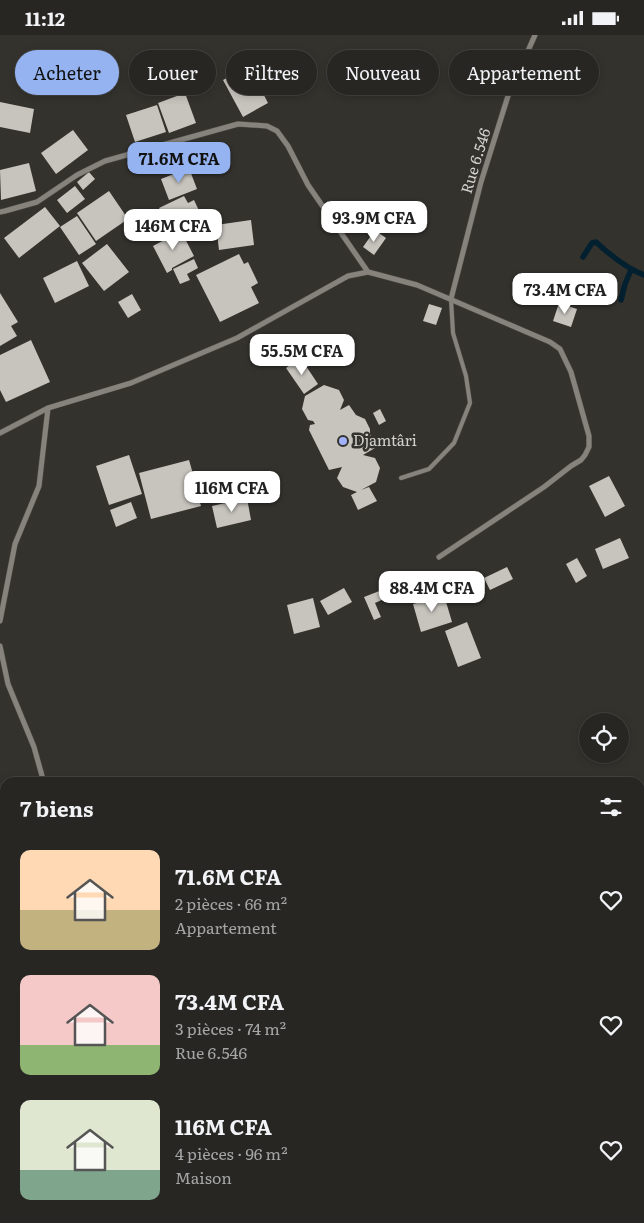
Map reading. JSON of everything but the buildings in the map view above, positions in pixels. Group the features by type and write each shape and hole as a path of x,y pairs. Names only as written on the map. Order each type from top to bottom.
{"street":[{"name":"Rue 6.546","path":"451,299 482,182 508,96 535,35"},
{"path":"0,212 37,202 77,175 105,161 238,124 267,126 277,131 288,146 308,185 368,272"},
{"path":"0,433 48,408 131,383 220,346 348,276 368,272 417,285 550,342 560,349 570,372 589,436 589,447 586,455 581,460 439,557"},
{"path":"0,621 15,544 38,486 48,408"},
{"path":"0,646 8,684 34,747 42,777"}],"lane":[{"path":"401,478 429,469 454,443 470,403 466,376 453,333 451,299"}],"waterway":[{"path":"583,257 592,243 596,242 619,261 644,275"},
{"path":"621,300 631,270"}],"place":[{"name":"Djamtâri","path":"343,441"}]}
